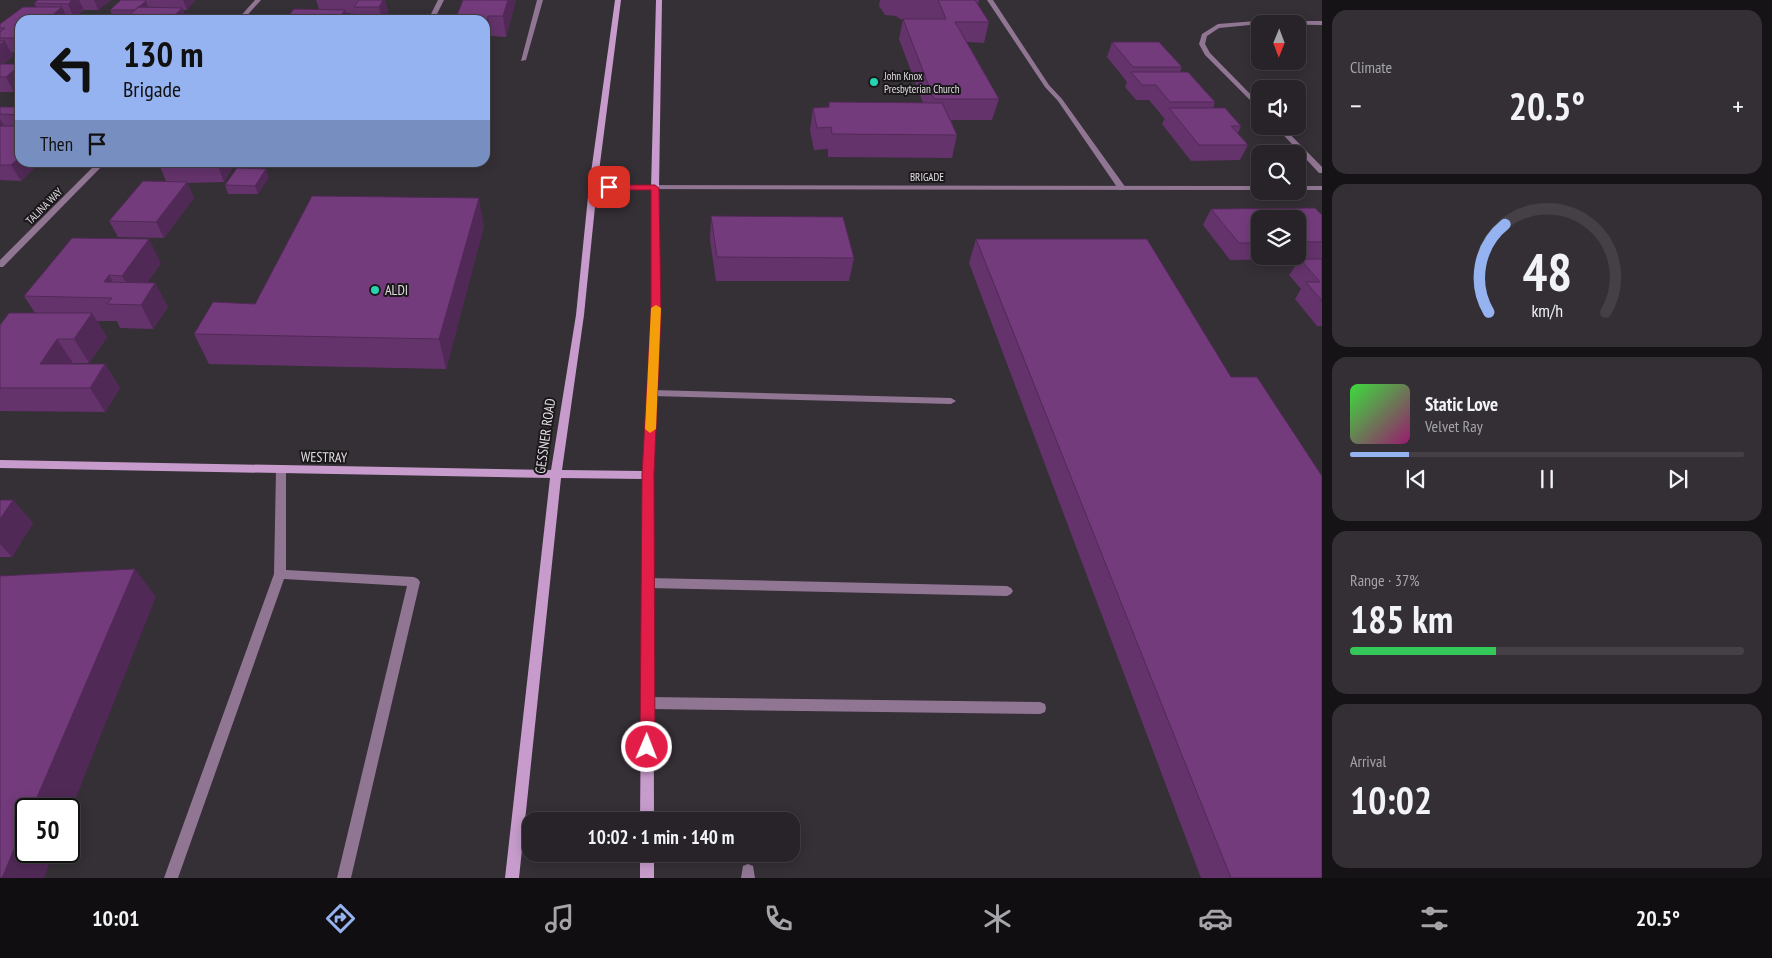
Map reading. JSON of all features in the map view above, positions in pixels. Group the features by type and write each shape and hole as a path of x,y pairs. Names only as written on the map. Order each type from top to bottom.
{"main road":[{"name":"GESSNER ROAD","path":"512,878 556,473 580,315 593,187 618,0"},
{"path":"647,812 648,474 656,314 655,188 659,0"},
{"name":"WESTRAY","path":"0,464 281,470 648,474"},
{"path":"647,862 647,878"}],"street":[{"path":"244,15 258,0"},
{"path":"434,15 441,0"},
{"path":"523,60 540,0"},
{"path":"990,0 1047,86 1060,100 1122,188"},
{"path":"1251,99 1207,54 1202,44 1204,35 1218,26 1256,23 1322,23"},
{"path":"1287,135 1322,171"},
{"name":"TALINA WAY","path":"0,265 98,167"},
{"name":"BRIGADE","path":"593,187 1251,188"},
{"path":"1306,188 1322,188"},
{"path":"652,393 951,401"},
{"path":"171,878 280,574 281,470"},
{"path":"280,574 414,582 344,878"},
{"path":"648,583 1006,591"},
{"path":"648,703 1040,708"}],"building":[{"path":"38,0 72,0 68,4 34,3"},
{"path":"121,0 146,1 135,10 110,10"},
{"path":"359,0 383,0 379,7 354,7"},
{"path":"463,0 508,0 503,16 457,15"},
{"path":"938,0 975,0 989,22 955,22 999,99 934,99 903,19 946,19"},
{"path":"23,7 62,7 52,15 15,15 15,38 0,38 0,32 5,28 0,28 0,24"},
{"path":"138,7 182,8 175,15 129,15"},
{"path":"294,9 345,10 342,15 289,15"},
{"path":"1112,42 1159,42 1182,67 1133,67"},
{"path":"0,64 15,64 15,69 6,77 0,77"},
{"path":"1131,72 1188,72 1215,102 1170,102 1156,85 1142,85"},
{"path":"829,102 942,103 957,135 832,134 831,127 817,128 813,108 829,107"},
{"path":"0,107 15,107 15,115 0,114"},
{"path":"1169,108 1225,108 1241,126 1231,126 1248,145 1199,145"},
{"path":"0,126 15,126 15,161 11,165 0,165"},
{"path":"237,168 266,169 255,186 225,185"},
{"path":"143,181 187,182 156,222 109,221"},
{"path":"312,196 479,198 439,339 194,334 213,302 255,304"},
{"path":"1315,208 1322,215 1322,242 1306,242 1306,210 1251,210 1251,243 1239,243 1211,209"},
{"path":"711,216 843,217 854,258 717,257"},
{"path":"72,238 149,239 122,276 109,275 104,282 155,283 141,305 107,304 112,298 24,296"},
{"path":"976,239 1147,239 1231,377 1257,377 1322,476 1322,878 1231,878"},
{"path":"1306,259 1322,259 1322,301 1306,282 1320,282 1305,265"},
{"path":"9,313 92,313 74,339 57,339 40,364 105,364 90,388 0,388 0,325"},
{"path":"0,500 13,500 0,519"},
{"path":"135,569 37,798 15,798 15,847 2,878 0,878 0,576"}],"slow traffic":[{"path":"650,429 656,308"}],"place":[{"name":"John Knox Presbyterian Church","path":"874,82"},
{"name":"ALDI","path":"375,290"}],"route":[{"path":"609,187 655,188 656,314 648,474 647,747"}]}
